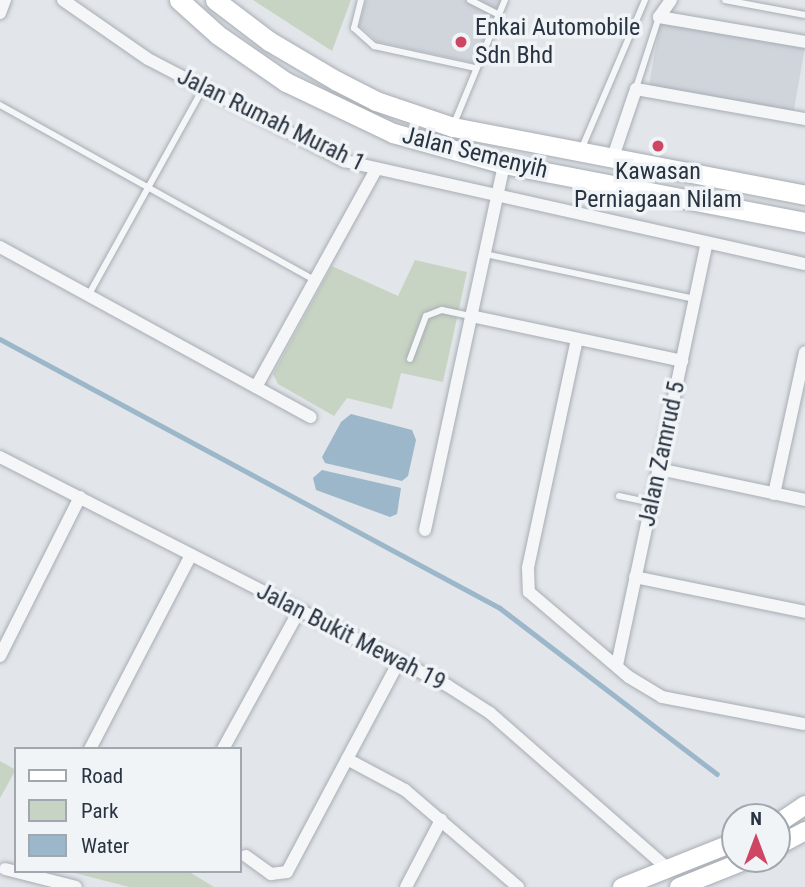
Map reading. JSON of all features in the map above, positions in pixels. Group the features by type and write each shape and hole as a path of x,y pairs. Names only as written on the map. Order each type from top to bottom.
{"main road":[{"name":"Jalan Semenyih","path":"179,0 218,35 330,106 393,133 504,164 805,222"},
{"name":"Jalan Semenyih","path":"215,0 269,41 337,81 376,101 453,127 612,160 805,195"}],"street":[{"path":"0,13 5,0"},
{"name":"Jalan Rumah Murah 1","path":"63,0 148,59 202,90 344,161 496,198 805,264"},
{"path":"671,0 659,17 805,42"},
{"path":"612,160 636,89 805,119"},
{"path":"425,530 504,164"},
{"path":"256,387 375,170"},
{"name":"Jalan Zamrud 5","path":"617,665 708,243"},
{"path":"0,247 311,417"},
{"path":"471,316 682,361"},
{"path":"577,339 525,582 529,592 617,665 662,697 803,724"},
{"path":"774,494 801,392 805,352"},
{"name":"Jalan Bukit Mewah 19","path":"0,457 399,661 490,713 667,868"},
{"path":"659,469 805,500"},
{"path":"0,656 80,498"},
{"path":"91,747 191,555"},
{"path":"635,577 805,612"},
{"path":"224,747 299,611"},
{"path":"246,856 271,874 286,872 399,661"},
{"path":"347,759 405,790 518,887"},
{"path":"406,887 441,820"},
{"path":"622,887 721,847"},
{"path":"5,869 14,871"},
{"path":"689,885 721,871"},
{"path":"20,873 69,886"}],"lane":[{"path":"362,0 354,28 374,46 475,68"},
{"path":"470,0 499,15"},
{"path":"453,127 505,0"},
{"path":"580,153 645,0"},
{"path":"725,0 760,4 773,10 805,15"},
{"path":"773,10 775,0"},
{"path":"636,89 659,17"},
{"path":"88,296 202,90"},
{"path":"0,105 316,281"},
{"path":"484,253 695,299"},
{"path":"410,359 426,316 442,310 471,316"},
{"path":"619,496 651,503"}],"shaded area":[{"path":"366,0 501,0 474,63 378,42 359,25"},
{"path":"660,23 805,49 793,113 649,87"}],"green space":[{"path":"253,0 351,0 332,51"},
{"path":"415,260 467,272 443,382 401,373 392,409 347,398 334,416 278,384 273,374 332,266 398,296"},
{"path":"0,761 14,769 14,773 0,798"},
{"path":"75,873 191,873 214,887 129,887"}],"water":[{"path":"351,414 412,430 416,440 408,476 402,481 325,463 322,457 341,422"},
{"path":"322,470 401,488 397,514 390,517 316,490 313,478"}],"waterway":[{"path":"0,339 500,608 717,774"}],"place":[{"name":"Enkai Automobile Sdn Bhd","path":"461,42"},
{"name":"Kawasan Perniagaan Nilam","path":"658,146"}]}
